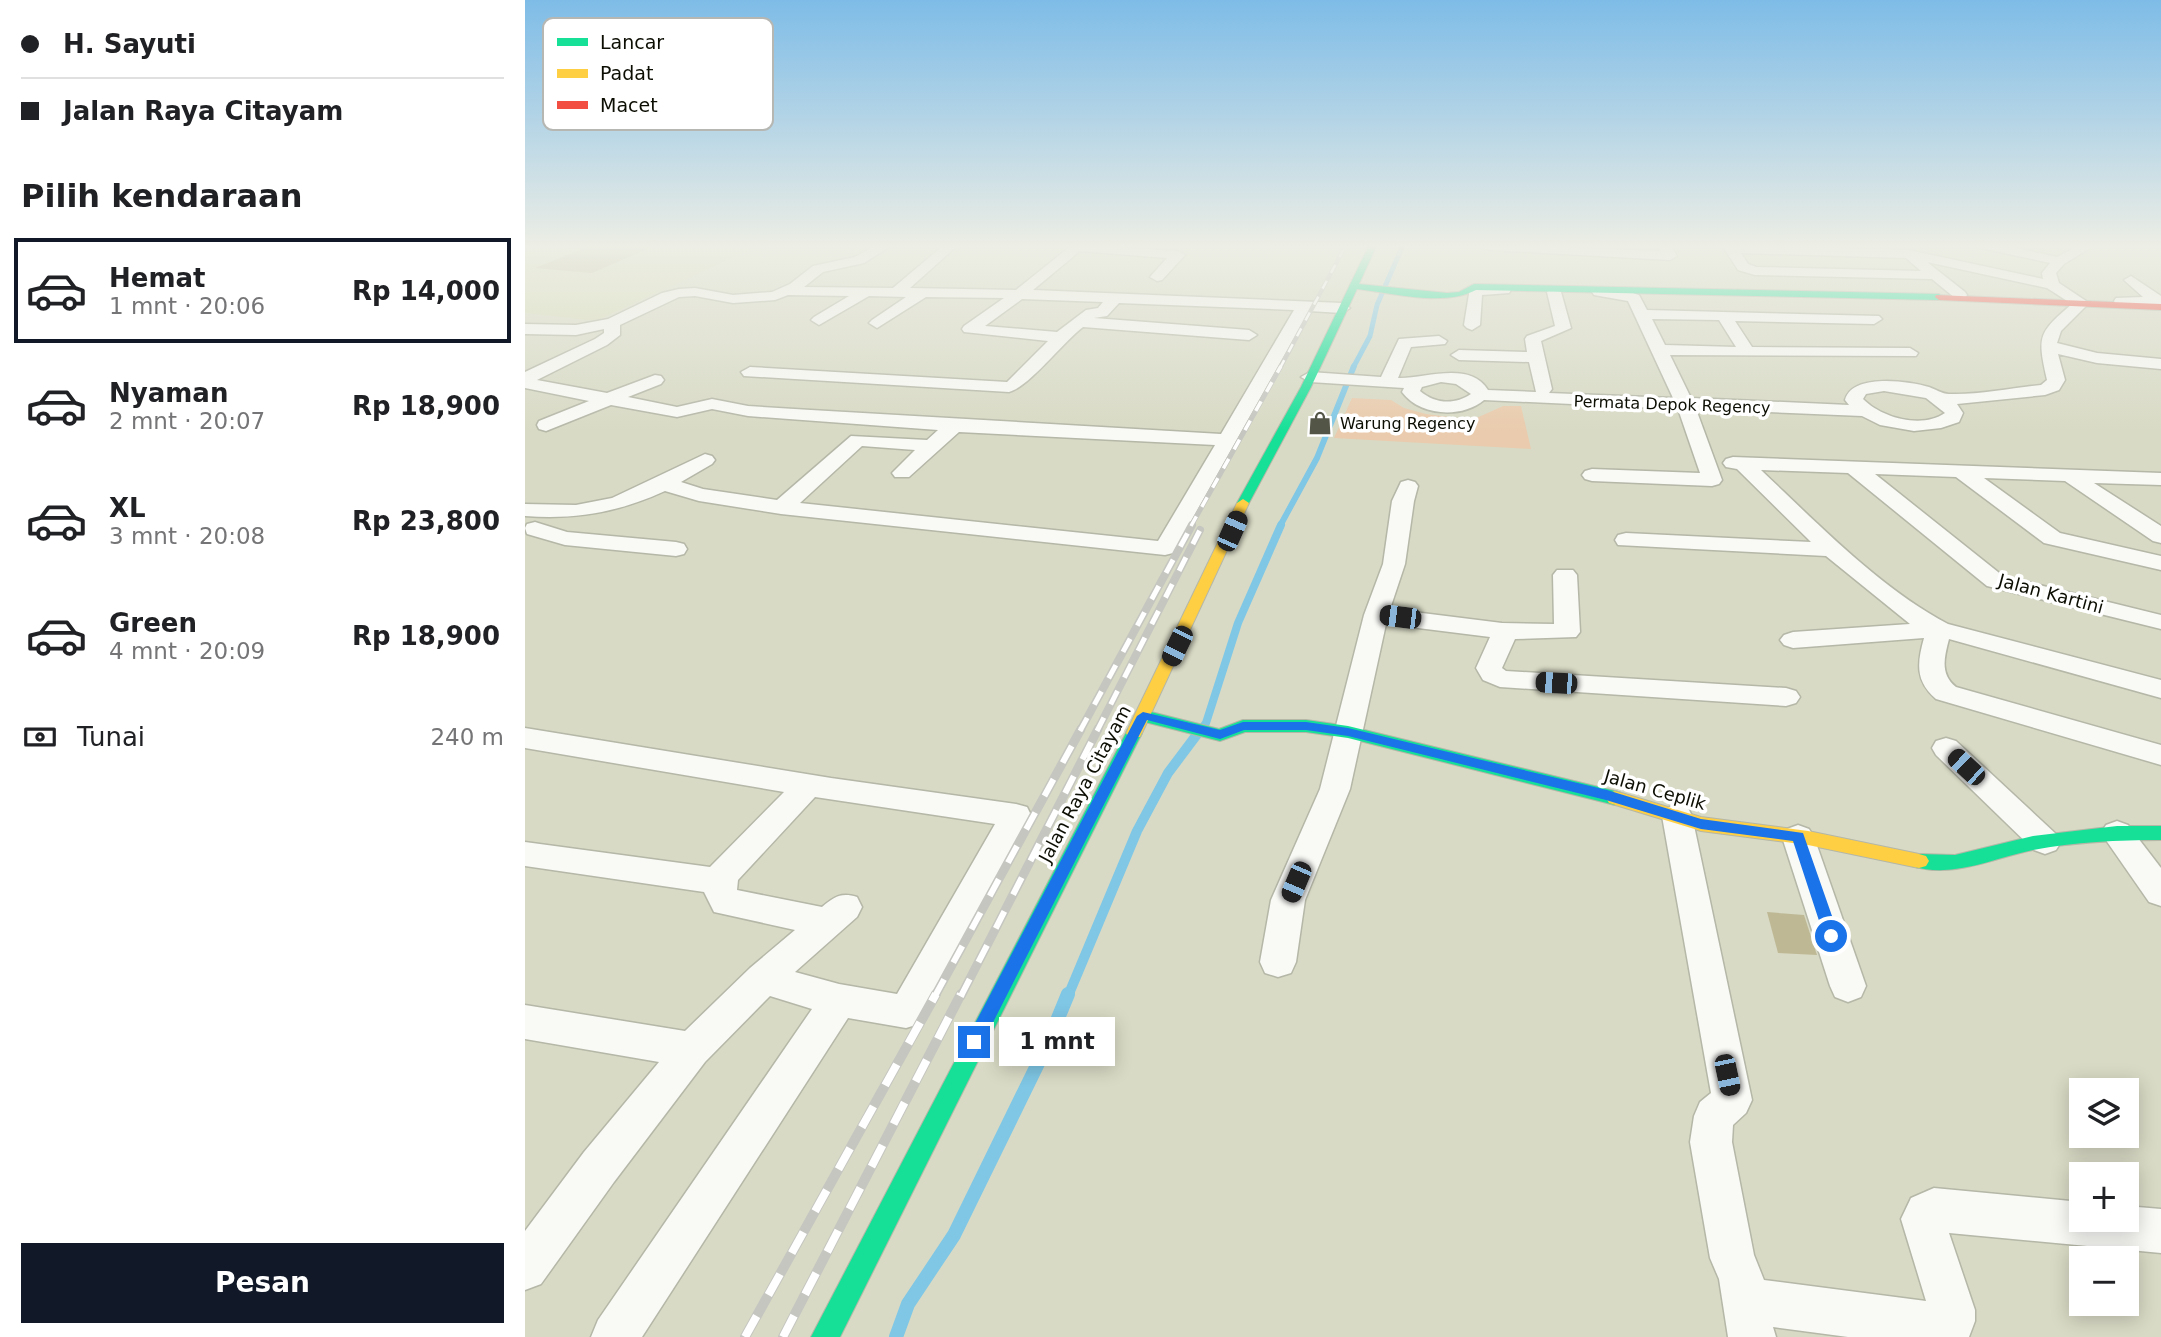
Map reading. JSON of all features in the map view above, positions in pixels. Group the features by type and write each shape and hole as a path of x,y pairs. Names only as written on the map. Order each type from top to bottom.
{"street":[{"path":"525,329 576,330 612,323 644,307"},
{"path":"819,320 840,307"},
{"path":"877,323 900,307"},
{"path":"1001,307 970,329 1060,337"},
{"path":"750,372 1009,387 1060,337 1091,313 1102,313 1107,307"},
{"path":"666,484 699,495 781,508 1165,548 1303,307"},
{"path":"1330,307 1342,308"},
{"path":"1472,325 1474,307"},
{"path":"1543,389 1533,339 1563,328 1558,307"},
{"path":"1640,307 1685,405 1709,471"},
{"path":"2072,307 2053,327 2047,346 2097,358 2161,363"},
{"name":"Jalan Raya Citayam","path":"825,1337 1073,847 1143,716 1252,485 1317,383 1342,308"},
{"path":"1644,314 1874,319"},
{"path":"1724,316 1747,352"},
{"path":"1081,322 1249,335"},
{"path":"525,381 612,335 612,323"},
{"path":"1387,382 1405,342 1439,341"},
{"name":"Permata Depok Regency","path":"1942,400 2045,390 2053,386 2056,380 2047,346"},
{"path":"1659,350 1910,353"},
{"path":"1459,355 1537,358"},
{"name":"Permata Depok Regency","path":"1360,386 1413,388 1430,379 1450,377 1478,390 1685,405 1860,406 1899,423 1931,425 1952,418 1954,412 1951,406 1942,400 1915,389 1884,386 1860,390 1855,394 1860,406"},
{"path":"546,425 602,399 655,380"},
{"path":"525,381 602,399 677,412 712,404 748,411 811,416 1229,440"},
{"name":"Permata Depok Regency","path":"1360,386 1387,382 1413,388"},
{"path":"1317,383 1360,386"},
{"name":"Permata Depok Regency","path":"1413,388 1419,400 1438,406 1460,405 1476,400 1478,390"},
{"name":"Permata Depok Regency","path":"1478,390 1543,389 1685,405"},
{"path":"902,473 955,425"},
{"path":"781,508 858,440 931,446"},
{"path":"528,524 613,506 666,484 705,460"},
{"path":"1742,463 1832,550 1920,619 1939,629 2161,689"},
{"path":"1592,475 1709,471 1742,463 2161,479"},
{"name":"Jalan Kartini","path":"1853,467 1995,581 2161,622"},
{"path":"1709,471 1764,484"},
{"path":"1963,473 2052,538 2161,563"},
{"path":"2071,476 2161,536"},
{"path":"1278,962 1288,900 1335,789 1376,615 1394,565 1403,501 1408,486"},
{"path":"528,524 565,538 676,549"},
{"path":"1626,540 1832,550"},
{"path":"1376,615 1502,631 1567,632 1565,575"},
{"path":"1793,640 1939,629"},
{"path":"1939,629 1929,671 1934,685 1945,692 2161,755"},
{"path":"1502,631 1504,634 1489,667 1492,674 1500,678 1786,697"},
{"name":"Jalan Ceplik","path":"1143,716 1220,734 1243,726 1306,726 1348,732 1607,795 1701,824 1798,837 1915,861 1955,863 2045,842 2117,833 2161,833"},
{"path":"525,738 919,804 1016,816 907,1012 839,1000 763,979"},
{"path":"1946,748 2045,842"},
{"path":"525,1268 599,1167 692,1050 763,979 836,914 726,902 720,891 722,876 808,785"},
{"path":"1677,816 1732,1100 1714,1116 1711,1142 1732,1258 1741,1278 1749,1319 1947,1327 1952,1321 1952,1310 1923,1219 1926,1213 1934,1210 2161,1231"},
{"path":"2117,833 2161,893"},
{"path":"1798,837 1848,986"},
{"path":"525,854 700,880 722,876"},
{"path":"615,1337 839,1000"},
{"path":"525,1021 692,1050"}],"shaded area":[{"path":"525,307 625,307 596,321 525,313"},
{"path":"1352,398 1391,400 1404,408 1426,414 1472,420 1503,406 1521,406 1531,449 1334,438"}],"building":[{"path":"1767,912 1804,915 1817,955 1778,953"}],"waterway":[{"path":"1354,366 1370,336 1376,307"},
{"path":"1280,526 1317,458 1354,366"},
{"path":"1200,731 1206,723 1238,623 1281,525"},
{"path":"1068,996 1137,831 1168,773 1201,729"},
{"path":"896,1337 908,1304 954,1235 1047,1045 1068,994"}],"railway":[{"path":"1280,368 1313,307"},
{"path":"1191,526 1281,366"},
{"path":"1080,731 1192,525"},
{"path":"1097,731 1200,530"},
{"path":"935,996 1081,729"},
{"path":"961,996 1098,729"},
{"path":"745,1337 936,994"},
{"path":"783,1337 961,994"}],"traffic: fast":[{"path":"1243,503 1306,387 1344,307"},
{"path":"1143,716 1220,735 1243,726 1306,726 1348,732 1615,798"},
{"path":"825,1337 1134,733"},
{"path":"1919,861 1955,863 2033,843 2117,833 2161,833"}],"traffic: slow":[{"path":"1134,733 1243,503"},
{"path":"1615,798 1701,824 1808,838 1919,861"}],"place":[{"name":"Warung Regency","path":"1320,423"}],"route":[{"path":"974,1042 1143,716 1220,734 1243,726 1306,726 1348,732 1607,795 1701,824 1798,837 1831,936"}]}
